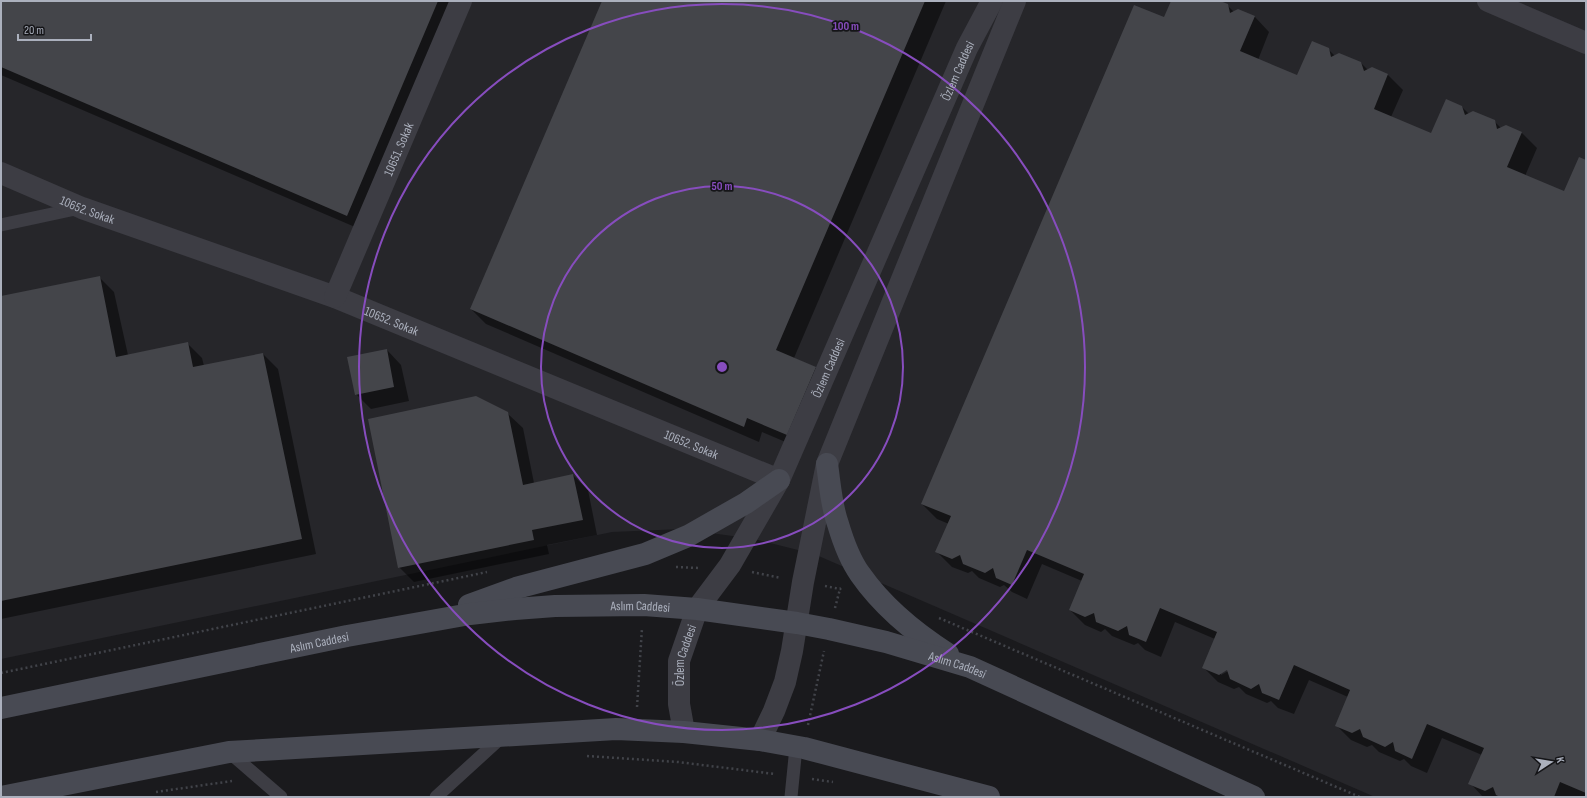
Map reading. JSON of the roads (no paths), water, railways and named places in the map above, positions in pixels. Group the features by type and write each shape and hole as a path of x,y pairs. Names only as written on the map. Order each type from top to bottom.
{"main road":[{"path":"827,464 837,523 859,574 889,607 914,630 970,667"},
{"path":"416,624 516,588 645,554 688,536 746,503 779,480"},
{"name":"Aslım Caddesi","path":"1,708 347,636 470,614 515,609 602,605 644,605 697,609 829,629 886,642 970,667 1254,797"},
{"path":"1,797 229,752 616,729 684,732 760,740 800,747 989,797"}],"street":[{"name":"10651. Sokak","path":"335,297 461,1"},
{"name":"Özlem Caddesi","path":"684,732 679,704 679,661 697,609 730,565 779,480 967,48 992,1"},
{"name":"Özlem Caddesi","path":"760,740 774,711 784,682 797,623 803,582 827,464 1015,1"},
{"path":"1488,1 1586,43"},
{"name":"10652. Sokak","path":"1,173 82,208 335,297 779,480"}],"lane":[{"path":"1,225 82,208"},
{"path":"436,797 504,735"},
{"path":"791,797 793,776 800,747"},
{"path":"229,752 281,797"}]}
